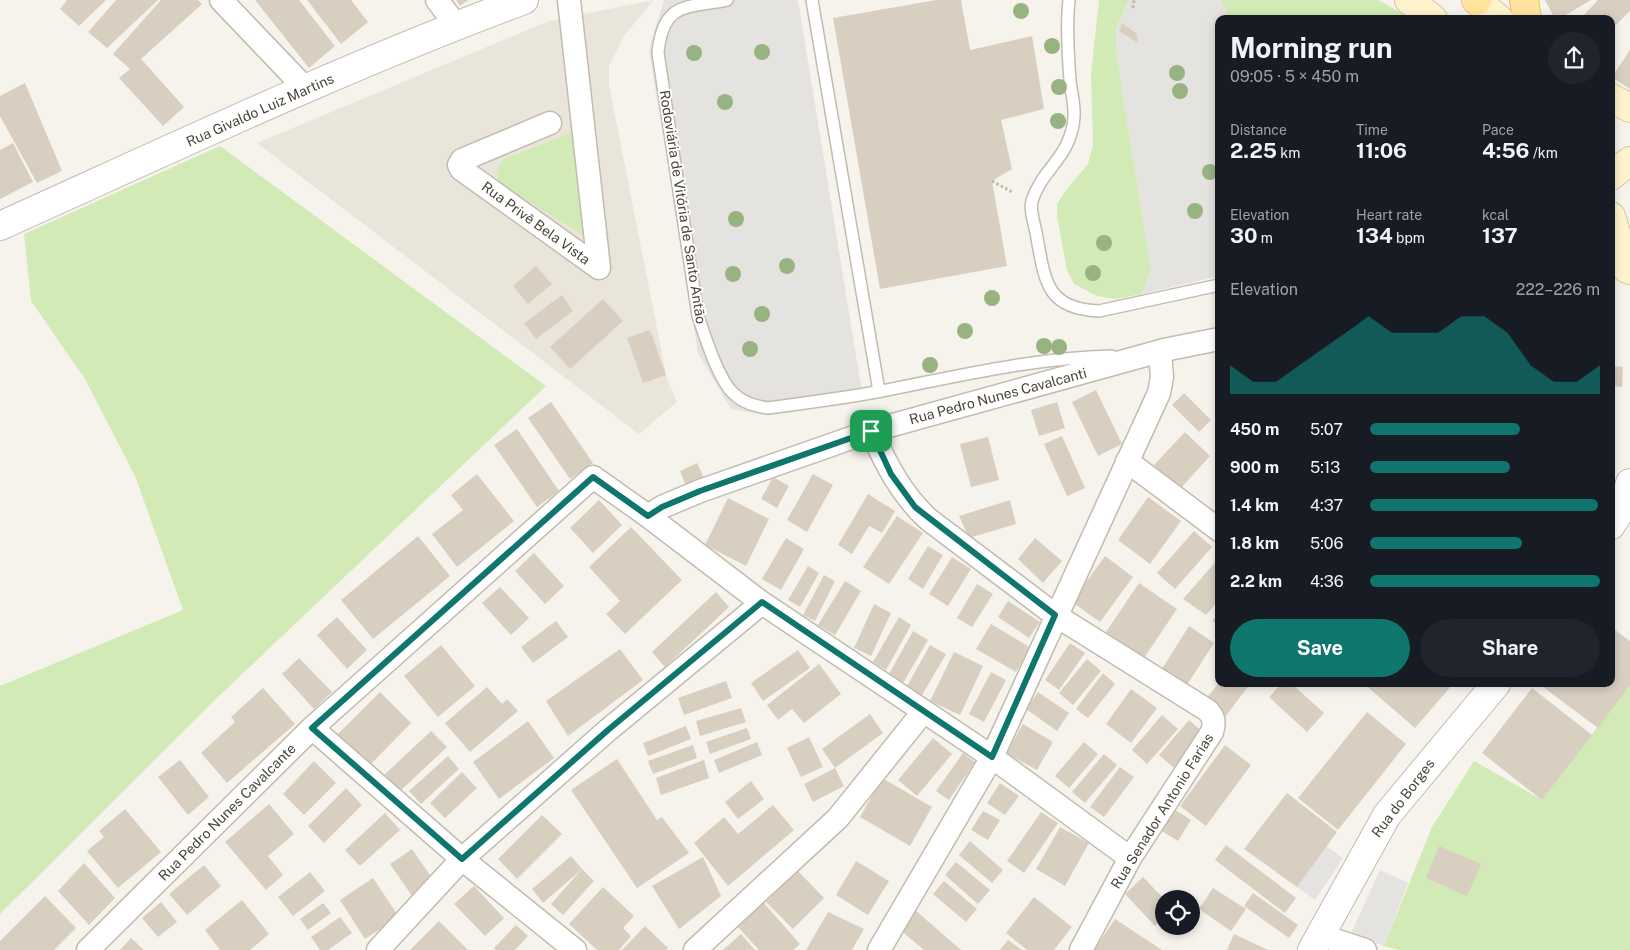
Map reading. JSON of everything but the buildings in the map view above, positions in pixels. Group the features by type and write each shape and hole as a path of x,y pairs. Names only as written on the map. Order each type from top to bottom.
{"main road":[{"path":"1409,0 1428,15"},
{"path":"1477,0 1494,15"},
{"path":"1524,0 1526,15"},
{"path":"1615,100 1630,108"},
{"path":"1615,173 1630,161"},
{"path":"1615,229 1629,274"}],"street":[{"path":"221,0 306,89"},
{"path":"437,0 456,25"},
{"name":"Rua Givaldo Luiz Martins","path":"0,226 306,89 456,25 524,0"},
{"name":"Rua Privê Bela Vista","path":"550,123 462,160 459,165 461,169 599,268 569,0"},
{"name":"Rua Pedro Nunes Cavalcanti","path":"648,516 662,507 700,491 871,431 1154,354 1215,340"},
{"path":"879,950 992,757 1055,615 1159,393 1162,377 1154,354"},
{"path":"871,431 891,474 915,507 1055,615"},
{"path":"1127,462 1215,527"},
{"name":"Rua Pedro Nunes Cavalcante","path":"88,950 312,728 593,477 648,516"},
{"path":"648,516 762,602 992,757 1130,858"},
{"path":"378,950 462,859 608,730 762,602"},
{"name":"Rua Senador Antonio Farias","path":"1055,615 1207,710 1215,724 1212,732 1130,858 1081,950"},
{"name":"Rua do Borges","path":"1316,942 1387,816 1494,687"},
{"path":"695,950 838,818 923,712"},
{"path":"312,728 462,859 575,950"},
{"path":"1316,942 1365,950"}],"lane":[{"name":"Rodoviária de Vitória de Santo Antão","path":"727,0 677,9 668,19 660,38 658,53 698,316 708,344 732,392 756,406 768,408 879,392 1017,364 1082,357 1154,354"},
{"path":"812,0 879,392"},
{"path":"1069,0 1070,80 1074,116 1070,139 1061,156 1036,190 1032,203 1044,279 1051,293 1065,305 1081,310 1099,311 1215,286"}],"path":[{"path":"1133,8 1134,0"},
{"path":"992,181 1018,196"}],"shaded area":[{"path":"654,0 624,36 609,66 609,85 667,379 677,402 639,434 257,143 549,21"},
{"path":"664,0 798,0 863,398 766,415 731,409 698,353 649,50"},
{"path":"1129,0 1221,0 1227,15 1215,15 1215,277 1142,294 1151,270 1117,57 1116,29"},
{"path":"1325,845 1343,858 1315,900 1297,887"},
{"path":"1380,870 1408,883 1384,946 1351,933"}],"green space":[{"path":"1099,0 1129,0 1116,29 1117,57 1151,270 1142,294 1116,299 1097,296 1074,284 1067,270 1057,217 1057,204 1088,164 1093,145 1091,74"},
{"path":"1221,0 1378,0 1405,15 1227,15"},
{"path":"570,133 579,137 592,241 499,182 497,173 502,160"},
{"path":"220,146 546,386 218,697 0,914 0,686 183,610 135,476 85,379 31,301 24,234"},
{"path":"1630,684 1630,950 1399,950 1384,946 1432,827 1474,761 1542,800"}],"route":[{"path":"871,431 891,474 915,507 1055,615 992,757 762,602 608,730 462,859 312,728 593,477 648,516 662,507 700,491 871,431"}]}
